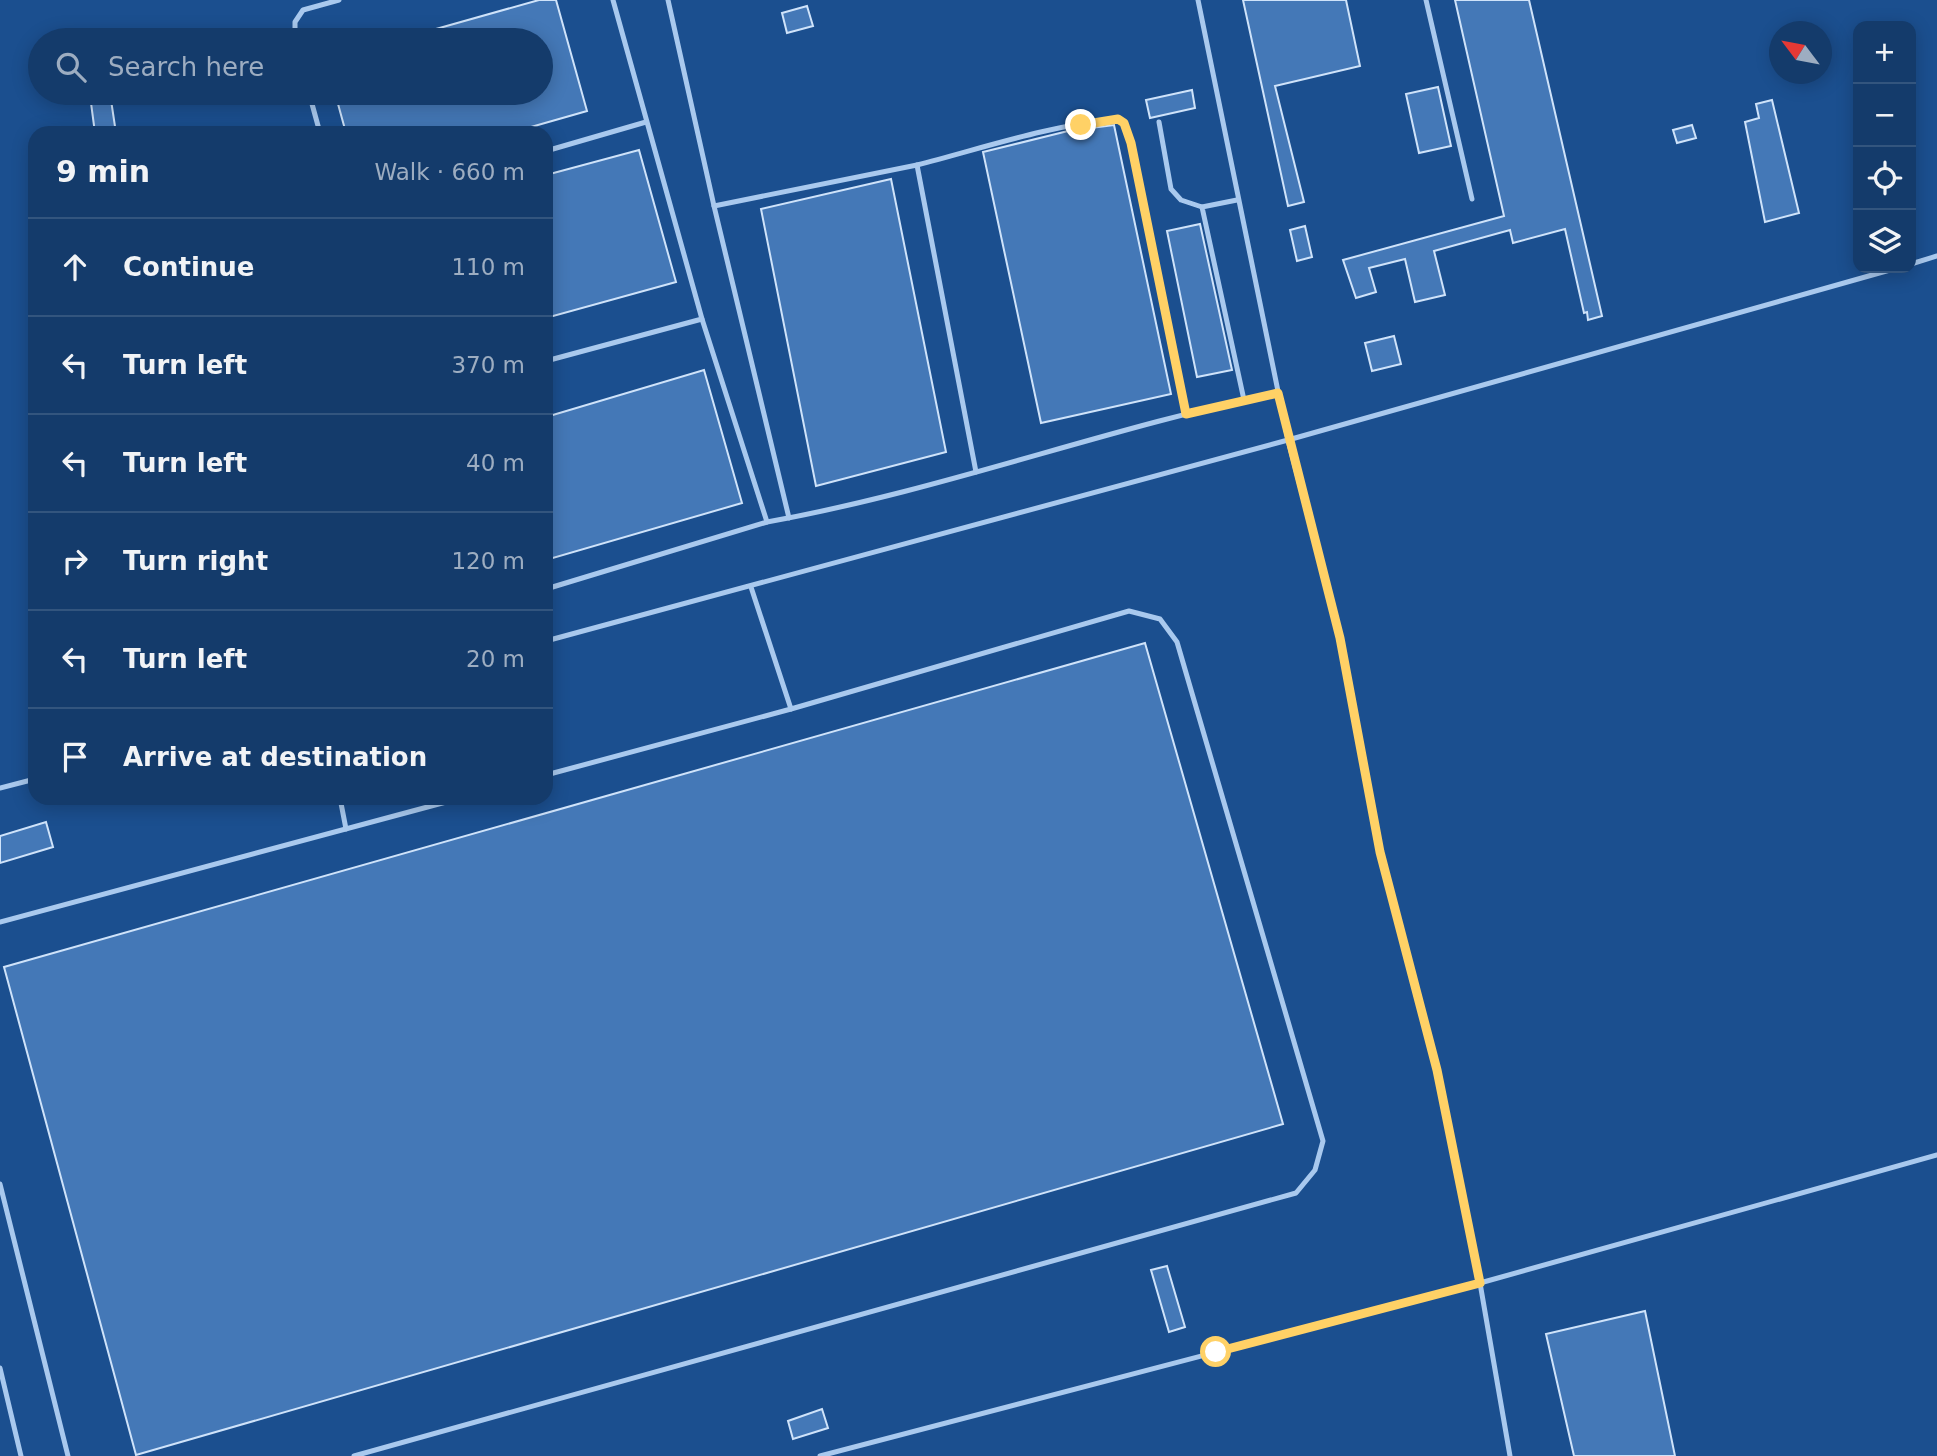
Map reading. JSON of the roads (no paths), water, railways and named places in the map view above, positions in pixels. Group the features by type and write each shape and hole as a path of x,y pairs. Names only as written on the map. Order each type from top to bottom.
{"lane":[{"path":"295,28 295,22 303,10 339,0"},
{"path":"613,0 702,319 766,522"},
{"path":"668,0 789,518"},
{"path":"1198,0 1288,440 1340,638 1380,852 1437,1070 1480,1283 1510,1456"},
{"path":"1426,0 1472,199"},
{"path":"312,105 318,126"},
{"path":"714,206 917,165 1055,130 1118,119 1124,123 1131,143 1186,414"},
{"path":"553,149 646,122"},
{"path":"1159,122 1171,189 1181,201 1202,206 1237,200"},
{"path":"917,165 976,472"},
{"path":"1202,206 1244,400"},
{"path":"1916,262 1937,256"},
{"path":"553,639 1288,440 1879,273"},
{"path":"553,359 702,319"},
{"path":"553,587 766,522 976,472 1186,414 1278,393"},
{"path":"751,587 791,709"},
{"path":"354,1456 1296,1193 1315,1170 1323,1141 1177,642 1160,619 1129,611 791,709 553,773"},
{"path":"0,788 28,781"},
{"path":"341,805 346,829"},
{"path":"0,922 435,805"},
{"path":"820,1456 1480,1283 1937,1155"},
{"path":"0,1184 68,1456"},
{"path":"0,1368 21,1456"}]}
